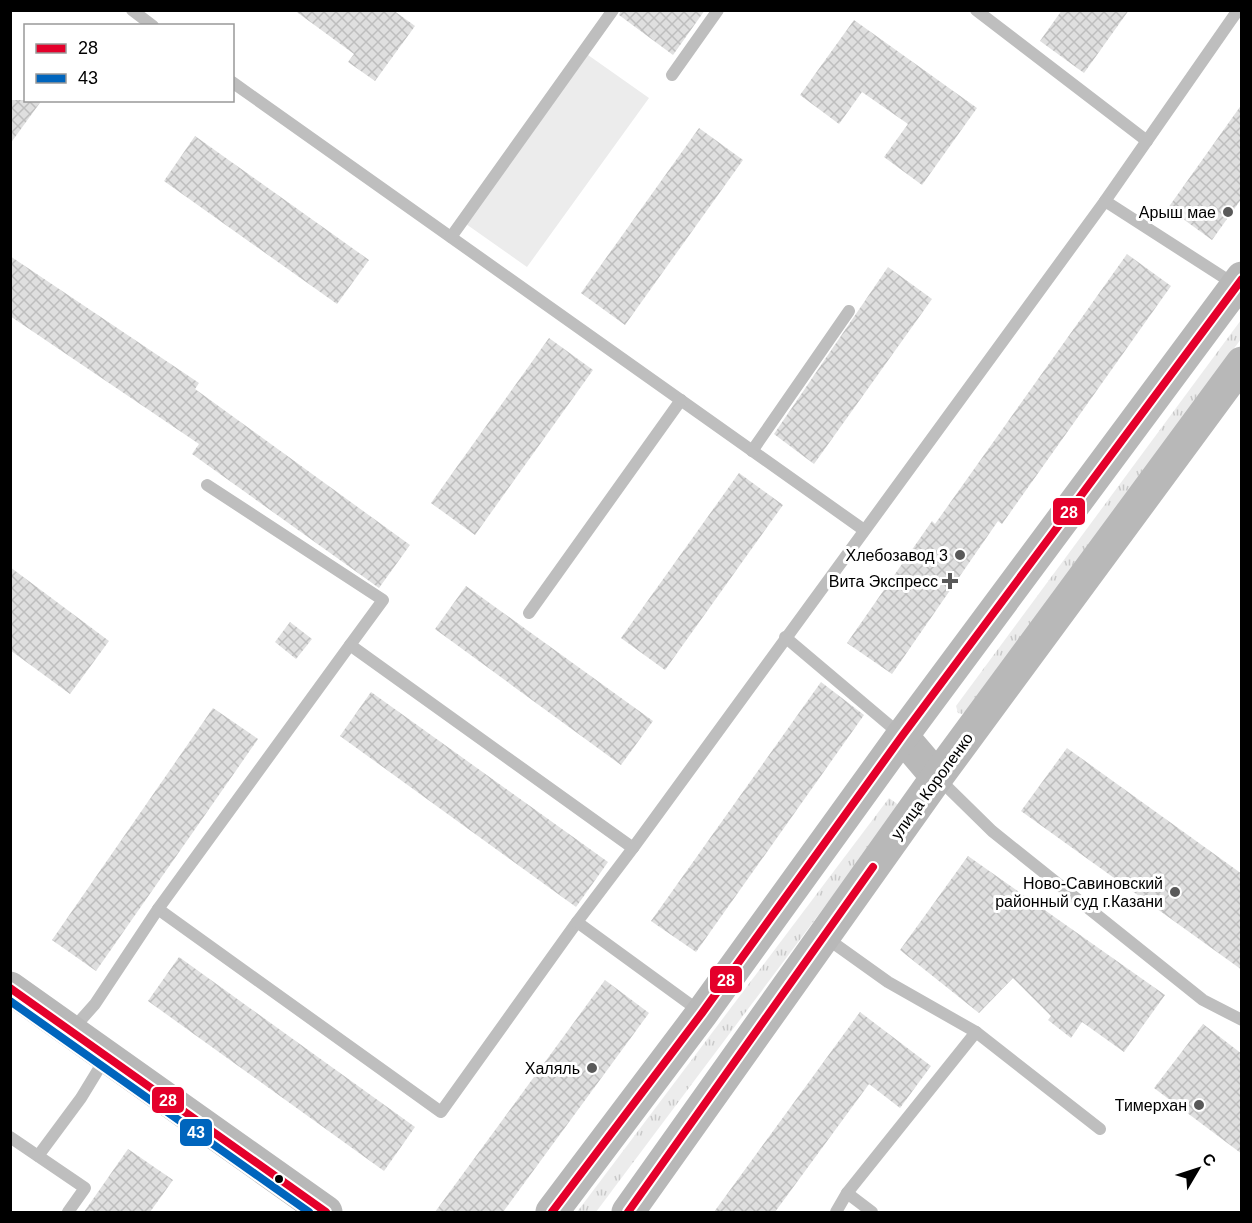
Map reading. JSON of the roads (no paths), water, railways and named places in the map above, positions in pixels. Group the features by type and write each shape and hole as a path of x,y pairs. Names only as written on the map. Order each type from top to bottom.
{"street":[{"path":"552,1212 702,1013 902,736 1239,282"},
{"name":"улица Короленко","path":"628,1212 937,777 1242,363"},
{"path":"902,736 937,777"},
{"path":"10,988 327,1212"}],"lane":[{"path":"132,10 150,24"},
{"path":"451,237 613,10"},
{"path":"672,75 718,10"},
{"path":"976,10 1147,141"},
{"path":"158,909 441,1112 577,922 1105,201 1238,10"},
{"path":"234,83 864,530"},
{"path":"1105,201 1239,282"},
{"path":"753,451 849,311"},
{"path":"529,613 681,400"},
{"path":"71,1030 95,1004 158,909 383,600 207,485"},
{"path":"785,637 902,736"},
{"path":"350,645 633,848"},
{"path":"937,777 973,815 1203,1000 1242,1020"},
{"path":"577,922 702,1013"},
{"path":"824,936 888,982 976,1032 1100,1129"},
{"path":"836,1212 847,1193 976,1032"},
{"path":"38,1156 81,1098 107,1056"},
{"path":"10,1137 85,1188 68,1212"},
{"path":"847,1193 872,1212"}],"place":[{"name":"Арыш мае","path":"1228,212"},
{"name":"Хлебозавод 3","path":"960,555"},
{"name":"Вита Экспресс","path":"950,581"},
{"name":"Ново-Савиновский районный суд г.Казани","path":"1175,892"},
{"name":"Халяль","path":"592,1068"},
{"name":"Тимерхан","path":"1199,1105"}]}
